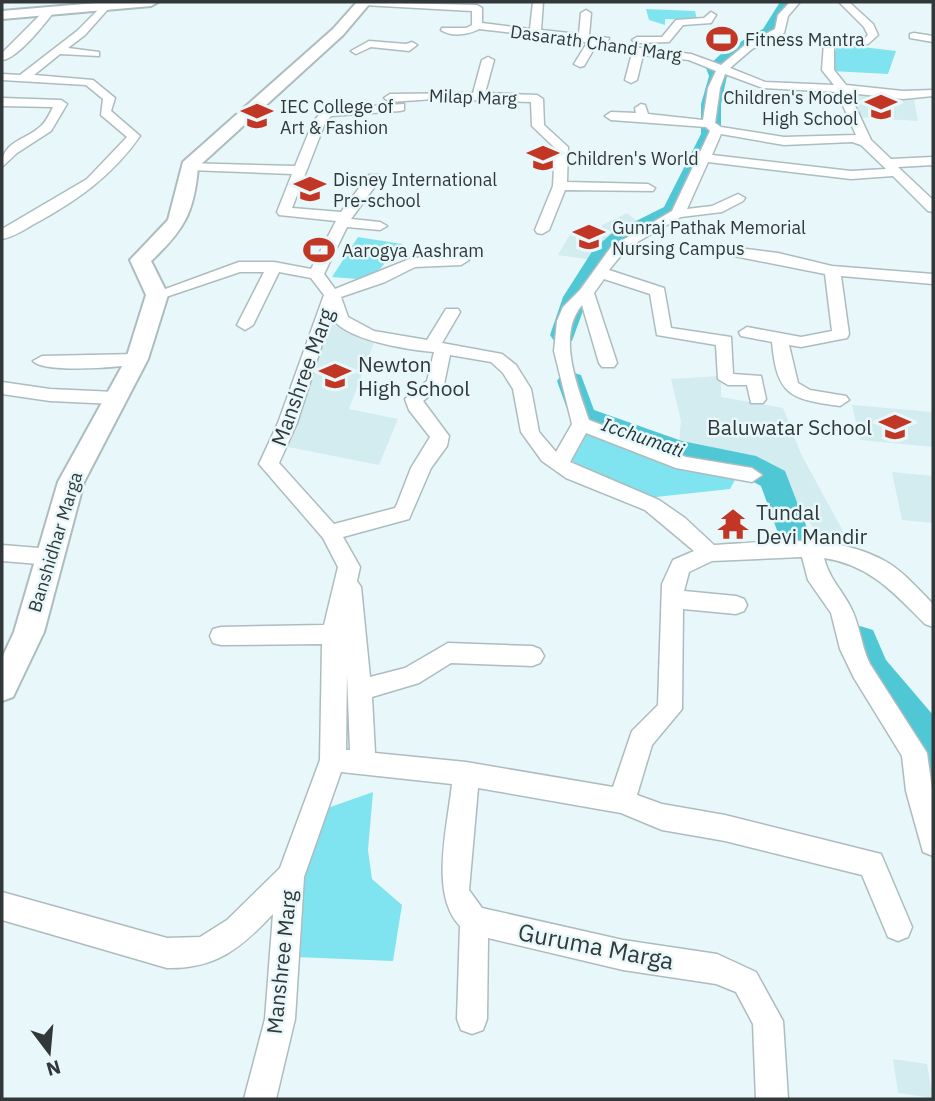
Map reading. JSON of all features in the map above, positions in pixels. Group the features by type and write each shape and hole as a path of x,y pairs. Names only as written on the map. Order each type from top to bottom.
{"main road":[{"path":"2,12 10,2"},
{"path":"2,12 151,2"},
{"path":"354,2 364,2"},
{"path":"156,295 140,260 176,227 186,205 190,166 268,92 338,32 364,2"},
{"name":"Banshidhar Marga","path":"2,687 12,653 52,557 71,482 137,359 156,295"}],"street":[{"path":"364,2 479,5 477,26"},
{"path":"535,33 538,2"},
{"path":"559,464 581,424 564,370 565,324 572,305 586,293 598,272 618,248 678,213 704,158 713,127 719,70 744,48 787,31 783,15 795,2"},
{"path":"844,2 869,26 873,35 868,41 836,40 829,43 828,70 842,88 849,110 866,142 933,208"},
{"path":"414,4 414,9 442,12 440,17"},
{"path":"23,78 89,26 105,6"},
{"path":"4,57 57,9"},
{"path":"581,59 588,40 586,13"},
{"path":"588,40 665,40 680,22 707,21 711,15"},
{"name":"Dasarath Chand Marg","path":"446,30 468,31 477,26 691,57 719,70 740,74 764,85 842,88 903,95 933,93"},
{"path":"914,36 933,38"},
{"path":"356,51 369,44 409,48 412,45"},
{"path":"59,51 95,54"},
{"path":"631,80 638,51"},
{"path":"478,97 488,60"},
{"path":"2,77 89,82 109,98 106,112 134,136 98,179 71,198 2,235"},
{"name":"Milap Marg","path":"301,170 319,122 328,112 373,111 395,102 478,97 537,99 538,126 562,147 560,186 542,230"},
{"path":"2,102 61,104 47,128 15,149 2,163"},
{"path":"611,116 642,113 784,141 853,138 866,142"},
{"path":"15,149 43,150"},
{"path":"704,158 851,175 933,161"},
{"path":"190,166 301,170 284,212 380,226"},
{"path":"807,170 809,189"},
{"path":"316,274 343,220 374,178"},
{"path":"560,186 648,188"},
{"path":"678,213 706,213 724,208 738,198"},
{"path":"740,253 778,258 832,271 933,279"},
{"name":"Manshree Marg","path":"260,1099 280,1019 289,877 333,760 333,634 348,568 330,533 269,464 282,441 315,332 332,295 380,279 412,263 461,260"},
{"path":"156,295 239,267 274,267 316,274 332,295 341,320 369,335 496,358 511,368 523,388 523,410 537,444 576,476 643,501 670,517 709,553"},
{"path":"245,325 274,267"},
{"path":"747,332 801,342 841,334 832,271"},
{"path":"598,272 658,291 663,331 725,341 724,375 728,379 755,380 757,400"},
{"path":"586,293 608,363"},
{"path":"330,533 402,514 408,505 427,453 438,446 440,436 415,406 414,400 435,384 437,348 452,313"},
{"path":"780,338 783,372 790,390 797,395 840,400"},
{"path":"42,361 62,363 137,359"},
{"path":"2,388 50,395 115,398"},
{"path":"581,424 683,463 752,475"},
{"path":"811,549 819,580 841,610 851,649 862,671 914,753 919,790 933,843"},
{"path":"622,801 641,739 670,709 673,584 681,566 709,553 811,549 839,552 878,568 933,618"},
{"path":"2,553 52,557"},
{"path":"348,568 360,690 363,761"},
{"path":"674,599 736,605"},
{"path":"221,636 333,634"},
{"path":"360,690 411,676 448,653 532,656"},
{"path":"333,760 363,761 466,774 622,801 662,817 724,828 871,864 898,927"},
{"path":"466,774 455,890 461,907 474,920 472,1019"},
{"path":"2,905 167,953 187,954 201,952 229,936 289,877"},
{"name":"Guruma Marga","path":"474,920 624,955 717,968 746,982 768,1021 772,1099"}],"shaded area":[{"path":"646,9 695,11 697,20 665,19 665,25 649,20"},
{"path":"837,44 896,51 888,74 831,71"},
{"name":"Children's Model High School","path":"845,92 914,100 918,121 854,117"},
{"name":"Gunraj Pathak Memorial Nursing Campus","path":"627,213 643,226 610,241 594,260 558,255 573,229 595,230 611,237 600,231 602,225"},
{"path":"358,237 402,244 370,280 332,277"},
{"name":"Newton High School","path":"328,322 374,343 349,409 398,419 379,465 283,446"},
{"path":"721,376 721,397 783,408 801,454 849,542 819,538 784,479 758,459 679,443 681,421 671,379"},
{"name":"Baluwatar School","path":"852,405 933,412 933,447 860,440"},
{"path":"580,430 737,476 730,489 647,498 589,478 569,457"},
{"path":"892,472 933,476 933,523 902,520"},
{"path":"373,792 368,850 372,879 402,905 393,961 295,957 297,895 322,810"},
{"path":"893,1059 927,1064 933,1098 898,1093"}],"waterway":[{"name":"Icchumati","path":"563,335 576,297 602,255 620,238 674,211 687,179 711,134 711,104 718,76 715,68 730,55 769,32 788,2"},
{"name":"Icchumati","path":"571,381 582,416 677,451 745,464 774,479 795,538"},
{"name":"Icchumati","path":"860,641 871,669 933,743"},
{"name":"Icchumati","path":"933,761 933,802"}],"place":[{"name":"Fitness Mantra","path":"722,39"},
{"name":"Children's Model High School","path":"881,107"},
{"name":"IEC College of Art & Fashion","path":"257,116"},
{"name":"Children's World","path":"543,158"},
{"name":"Disney International Pre-school","path":"310,189"},
{"name":"Gunraj Pathak Memorial Nursing Campus","path":"589,237"},
{"name":"Aarogya Aashram","path":"319,250"},
{"name":"Newton High School","path":"335,376"},
{"name":"Baluwatar School","path":"895,427"},
{"name":"Tundal Devi Mandir","path":"733,524"}]}
